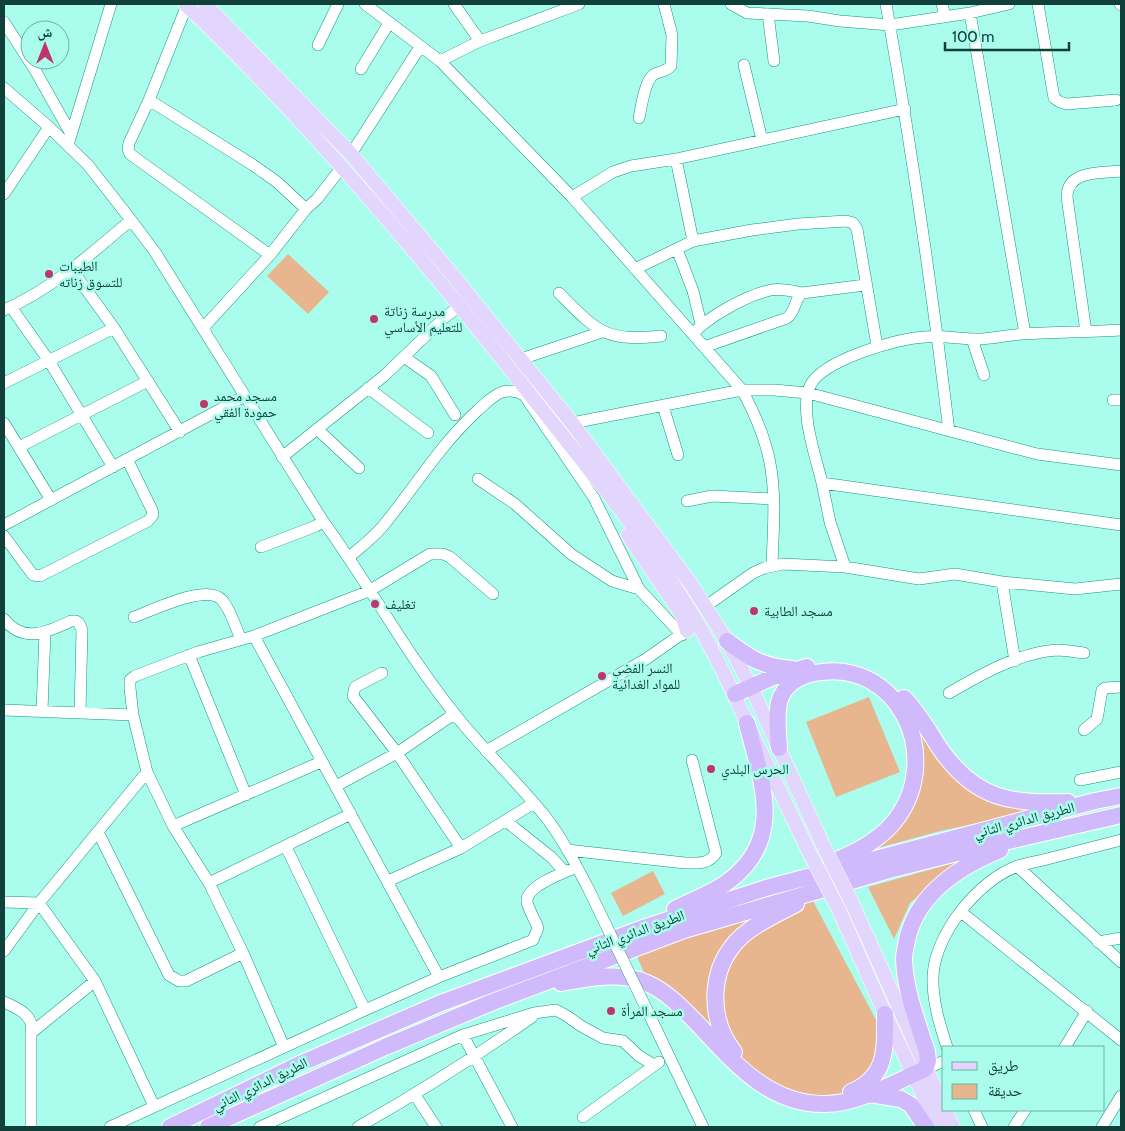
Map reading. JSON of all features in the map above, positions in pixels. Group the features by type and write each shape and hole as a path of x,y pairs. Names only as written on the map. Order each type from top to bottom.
{"highway":[{"path":"727,641 747,656 766,666 794,669"},
{"path":"735,694 794,669 815,665 841,664 867,671 892,686 910,704 955,769 972,784 992,794 1014,801 1036,804 1095,801"},
{"path":"766,888 845,857 879,836 897,819 909,798 914,779 916,759 910,724 898,703 881,687 862,676 841,671 822,671 807,674 796,678 786,688 780,702 779,748"},
{"path":"646,927 690,901 726,883 739,872 756,850 765,823 766,804 747,723"},
{"name":"الطريق الدائري الثاني","path":"170,1127 302,1064 432,1007 646,927 766,888 1095,801 1121,796"},
{"name":"الطريق الدائري الثاني","path":"208,1127 368,1054 523,990 684,930 835,886 969,850 1121,815"},
{"path":"523,990 606,976 625,977 648,983 674,1000 740,1069 774,1092 793,1099 826,1104 848,1101 870,1094 920,1072 928,1061 907,983 904,957 909,932 919,910 935,888 956,871 998,851 1050,837 1092,821"},
{"path":"835,886 753,927 741,937 730,950 722,964 716,982 715,1008 718,1024 726,1042 739,1059 759,1075 794,1092 810,1096 827,1097 846,1094 859,1089 871,1081 878,1071 885,1050 885,1014"},
{"path":"870,1094 901,1099 912,1105 926,1127"}],"main road":[{"path":"205,4 244,53 460,306 521,359 572,423 706,606 751,686 852,903 920,1072 938,1127"},
{"path":"186,5 244,53 351,154 485,326 665,572 688,629 735,694 808,850 839,910 885,1014 942,1106"},
{"path":"945,1111 953,1127"}],"street":[{"path":"68,145 111,4"},
{"path":"318,45 338,4"},
{"path":"365,4 440,61 572,196 742,390 767,449 771,469 773,499 772,566"},
{"path":"454,4 480,41"},
{"path":"440,61 480,41 579,4"},
{"path":"638,118 648,81 654,74 667,70 671,66 672,36 664,4"},
{"path":"731,4 746,13 890,25 970,13 1009,4"},
{"path":"886,4 905,109 938,336 949,431"},
{"path":"942,4 945,16"},
{"path":"1038,4 1054,98 1067,104 1116,100"},
{"path":"186,5 149,100 129,143 128,150 130,154 270,255"},
{"path":"970,13 1025,334"},
{"path":"768,14 774,61"},
{"path":"4,22 35,70 71,134"},
{"path":"361,69 389,23"},
{"path":"351,154 420,47"},
{"path":"744,65 762,140"},
{"path":"6,94 49,127 88,165 155,252 282,457 323,521 349,557 412,657 454,714 534,803 551,825 588,888 703,1127"},
{"path":"149,100 253,165 276,182 306,209"},
{"path":"572,196 613,172 645,163 676,159 905,109"},
{"path":"4,194 49,127"},
{"path":"676,159 693,242"},
{"path":"202,328 270,255 342,167"},
{"path":"1086,332 1068,189 1073,181 1080,176 1121,171"},
{"path":"113,467 49,361 8,308 42,291 72,270 131,220"},
{"path":"635,269 693,242 752,230 798,224 846,221 852,223 857,229 865,285 877,346"},
{"path":"677,250 693,291 701,324"},
{"path":"72,270 114,328 180,432"},
{"path":"693,334 701,324 730,306 772,290 802,293 865,285"},
{"path":"559,293 591,325 602,332 622,338 662,336"},
{"path":"704,347 787,318 792,313 797,297 802,293"},
{"path":"282,457 368,388 404,357 445,317 460,306"},
{"path":"4,383 114,328"},
{"path":"844,567 830,522 807,411 808,393 811,384 819,374 840,362 877,346 922,337 938,336 972,339 1025,334 1121,330"},
{"path":"521,359 602,332"},
{"path":"972,339 984,375"},
{"path":"404,357 431,376 455,415"},
{"path":"19,448 148,380"},
{"path":"368,388 428,433"},
{"path":"572,423 742,390 774,390 808,393 1037,454 1121,466"},
{"path":"349,557 364,546 382,527 428,466 468,420 491,398 504,392 513,391 524,395 594,498 638,589"},
{"path":"4,525 245,396"},
{"path":"663,406 678,454"},
{"path":"4,423 51,500"},
{"path":"317,429 359,468"},
{"path":"4,536 33,575 40,576 148,520 153,515 152,510 127,459"},
{"path":"478,479 515,504 571,554 612,582 638,589 688,629 646,659 486,751"},
{"path":"822,483 1121,525"},
{"path":"687,501 712,496 773,499"},
{"path":"261,547 316,526 323,521"},
{"path":"284,1046 243,953 209,883 174,826 147,772 133,715 130,688 132,678 189,655 254,636 369,591 426,556 436,553 450,557 492,594"},
{"path":"706,606 753,574 772,566 790,564 844,567 919,579 955,574 1002,582 1075,589 1121,584"},
{"path":"1002,582 1015,661"},
{"path":"134,617 193,596 212,594 223,600 241,639"},
{"path":"5,626 19,633 44,633 72,621 76,621 80,625 82,630 80,712"},
{"path":"42,711 44,633"},
{"path":"254,636 321,762 388,880 439,978"},
{"path":"949,693 982,674 1035,654 1057,650 1084,652"},
{"path":"189,655 246,795"},
{"path":"382,673 355,686 353,696 397,753 461,848"},
{"path":"1084,730 1097,718 1102,690 1105,688 1121,687"},
{"path":"4,710 133,715"},
{"path":"336,786 397,753 454,714"},
{"path":"567,850 685,863 700,864 710,860 716,853 692,760"},
{"path":"174,826 321,762"},
{"path":"5,946 147,772"},
{"path":"1080,780 1121,772"},
{"path":"388,880 461,848 534,803"},
{"path":"209,883 351,814"},
{"path":"506,821 565,872"},
{"path":"98,832 166,970 173,978 179,981 186,980 243,953"},
{"path":"948,1046 935,1000 933,978 935,959 943,941 971,898 986,884 1017,866 1121,840"},
{"path":"286,847 365,1010"},
{"path":"110,1127 365,1010 532,940 538,928 527,903 529,892 576,866"},
{"path":"1017,866 1121,962"},
{"path":"4,902 39,903"},
{"path":"39,903 95,981 154,1106"},
{"path":"961,912 1121,1040"},
{"path":"1098,942 1121,938"},
{"path":"31,1033 95,981"},
{"path":"4,1002 22,1011 27,1016 32,1027 32,1127"},
{"path":"260,1127 463,1035 539,1012 556,1010 589,1031 604,1038 623,1041 639,1056 654,1065"},
{"path":"1065,1046 1087,1011"},
{"path":"358,1127 415,1095 476,1056 539,1012"},
{"path":"463,1035 476,1056 512,1127"},
{"path":"583,1117 668,1055"},
{"path":"920,1072 942,1062"},
{"path":"415,1095 436,1127"},
{"path":"1102,1127 1121,1096"},
{"path":"974,1111 982,1127"},
{"path":"1014,1127 1024,1111"}],"green space":[{"path":"288,254 329,292 308,314 267,276"},
{"path":"893,692 973,784 1064,805 940,831 845,857 897,819 916,757"},
{"path":"869,697 900,772 836,797 806,722"},
{"path":"964,860 910,903 894,939 868,887"},
{"path":"653,871 665,894 623,916 611,893"},
{"path":"812,899 885,1037 883,1060 844,1094 810,1096 794,1092 759,1075 649,984 636,954 638,946"}],"place":[{"name":"الطيبات للتسوق زناته","path":"49,274"},
{"name":"مدرسة زناتة للتعليم الأساسي","path":"374,319"},
{"name":"مسجد محمد حمودة الفقي","path":"204,404"},
{"name":"تغليف","path":"375,604"},
{"name":"مسجد الطابية","path":"754,611"},
{"name":"النسر الفضي للمواد الغدائية","path":"602,676"},
{"name":"الحرس البلدي","path":"711,769"},
{"name":"مسجد المرأة","path":"611,1011"}]}
